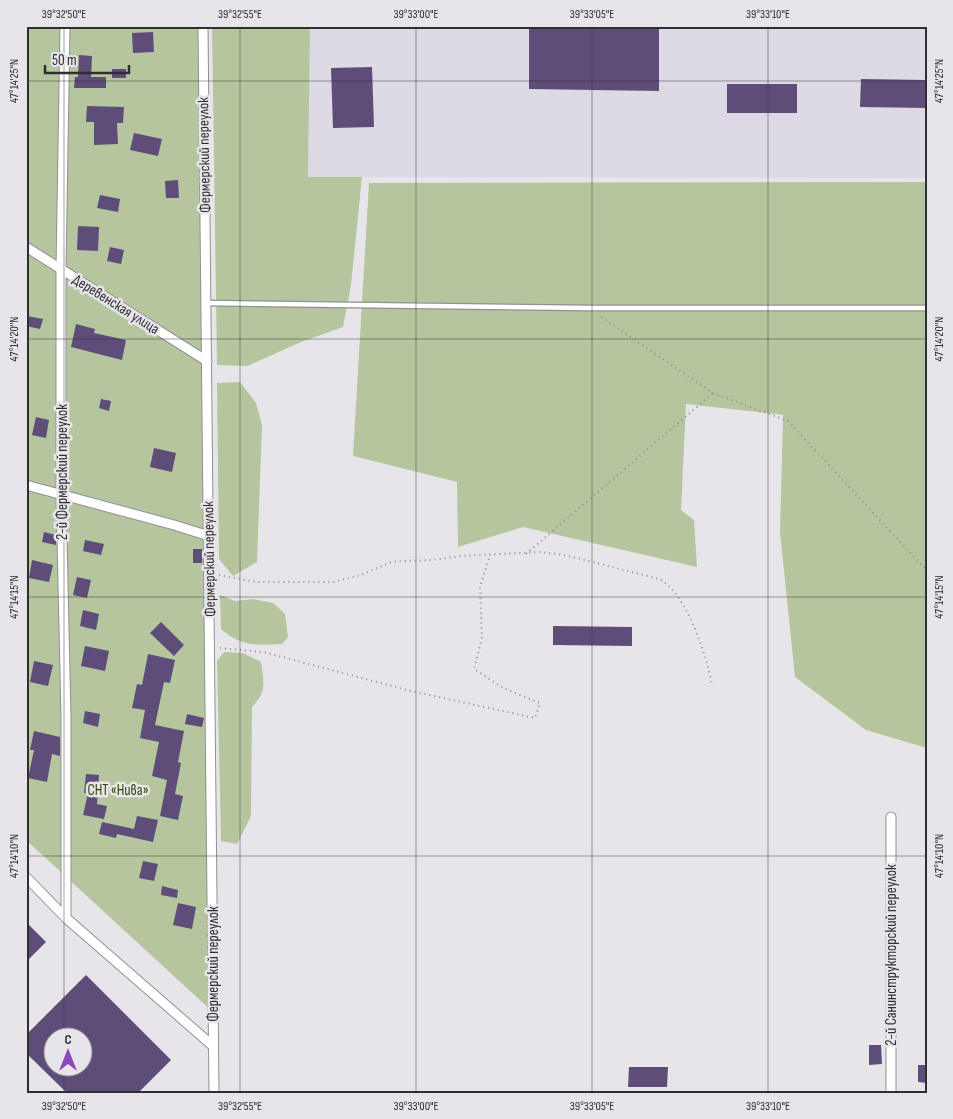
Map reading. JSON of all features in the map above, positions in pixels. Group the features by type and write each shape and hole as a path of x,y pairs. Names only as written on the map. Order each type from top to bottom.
{"street":[{"name":"2-й Фермерский переулок","path":"65,26 61,269 62,495 66,717 66,918"},
{"name":"Фермерский переулок","path":"203,26 214,1093"},
{"name":"Деревенская улица","path":"26,247 207,361"},
{"path":"26,485 209,536"},
{"name":"2-й Санинструкторский переулок","path":"891,1093 892,817"},
{"path":"26,877 66,918 213,1046"}],"lane":[{"path":"206,303 589,308 927,308"}],"path":[{"path":"589,308 713,393 788,421 927,571"},
{"path":"527,553 713,393"},
{"path":"209,573 257,582 334,582 361,575 391,562 527,553 566,556 659,579 668,583 676,594 699,638 712,685"},
{"path":"210,647 263,652 411,691 534,718 540,703 503,688 474,669 482,638 480,587 490,555"}],"shaded area":[{"path":"310,26 927,26 927,178 308,177"}],"green space":[{"name":"СНТ «Нива»","path":"26,26 202,26 214,1013 26,840"},
{"path":"212,26 310,26 308,177 362,177 351,285 343,327 301,342 247,366 217,365"},
{"path":"927,182 927,748 866,730 795,677 780,532 783,415 686,404 681,510 694,520 697,567 523,527 458,547 457,482 353,456 369,183"},
{"path":"240,382 256,403 262,425 257,562 233,576 219,559 217,383"},
{"path":"220,595 235,601 253,599 273,603 285,614 288,637 282,644 249,644 228,635 221,629"},
{"path":"224,652 243,653 261,662 263,681 260,696 252,707 251,816 237,844 221,841 217,661"}],"building":[{"path":"529,26 659,26 659,91 529,89"},
{"path":"153,32 154,52 133,53 132,33"},
{"path":"79,55 92,56 91,77 106,77 106,88 74,88 75,77 78,77"},
{"path":"372,67 374,127 333,128 331,68"},
{"path":"112,69 126,69 126,78 112,78"},
{"path":"861,79 927,80 927,108 860,107"},
{"path":"727,84 797,84 797,113 727,113"},
{"path":"87,106 124,107 123,123 117,123 118,144 94,145 94,122 86,122"},
{"path":"134,133 162,139 158,156 130,150"},
{"path":"178,180 179,198 166,198 165,181"},
{"path":"100,195 120,199 118,212 97,208"},
{"path":"78,226 99,227 98,251 77,250"},
{"path":"110,247 124,250 121,264 107,261"},
{"path":"27,316 43,319 40,329 26,326"},
{"path":"76,324 95,329 94,333 126,340 122,360 71,347"},
{"path":"101,399 111,401 109,411 99,408"},
{"path":"36,417 49,420 46,438 32,435"},
{"path":"154,448 176,453 172,472 150,467"},
{"path":"44,532 56,535 56,545 42,542"},
{"path":"85,540 104,544 101,555 83,551"},
{"path":"193,549 202,549 202,563 193,563"},
{"path":"32,560 53,565 49,582 29,578"},
{"path":"77,577 91,580 87,598 73,595"},
{"path":"83,610 99,614 96,630 80,626"},
{"path":"161,622 184,645 174,656 150,633"},
{"path":"553,626 632,627 632,646 553,645"},
{"path":"85,646 109,651 105,671 81,666"},
{"path":"148,654 175,660 170,683 164,682 155,725 184,731 178,762 181,763 175,794 183,796 178,820 160,816 167,780 152,776 159,742 140,738 145,710 132,708 137,684 142,685"},
{"path":"34,661 53,665 48,686 30,682"},
{"path":"85,711 100,714 98,727 83,723"},
{"path":"187,714 204,718 202,727 185,724"},
{"path":"34,731 60,737 60,756 52,754 47,782 28,778 34,750 30,750"},
{"path":"86,774 99,775 97,804 107,806 104,819 83,815 88,793 84,793"},
{"path":"137,816 158,820 153,842 117,834 116,838 99,834 102,822 134,829"},
{"path":"143,861 158,864 154,881 139,878"},
{"path":"162,886 178,890 177,898 161,895"},
{"path":"178,903 196,907 192,929 173,925"},
{"path":"26,922 46,942 26,962"},
{"path":"86,975 171,1060 138,1093 67,1093 50,1076 92,1076 92,1026 42,1026 42,1069 26,1053 26,1035"},
{"path":"869,1045 881,1045 882,1064 869,1065"},
{"path":"918,1065 927,1065 927,1083 918,1082"},
{"path":"629,1067 668,1067 667,1087 628,1087"}]}
